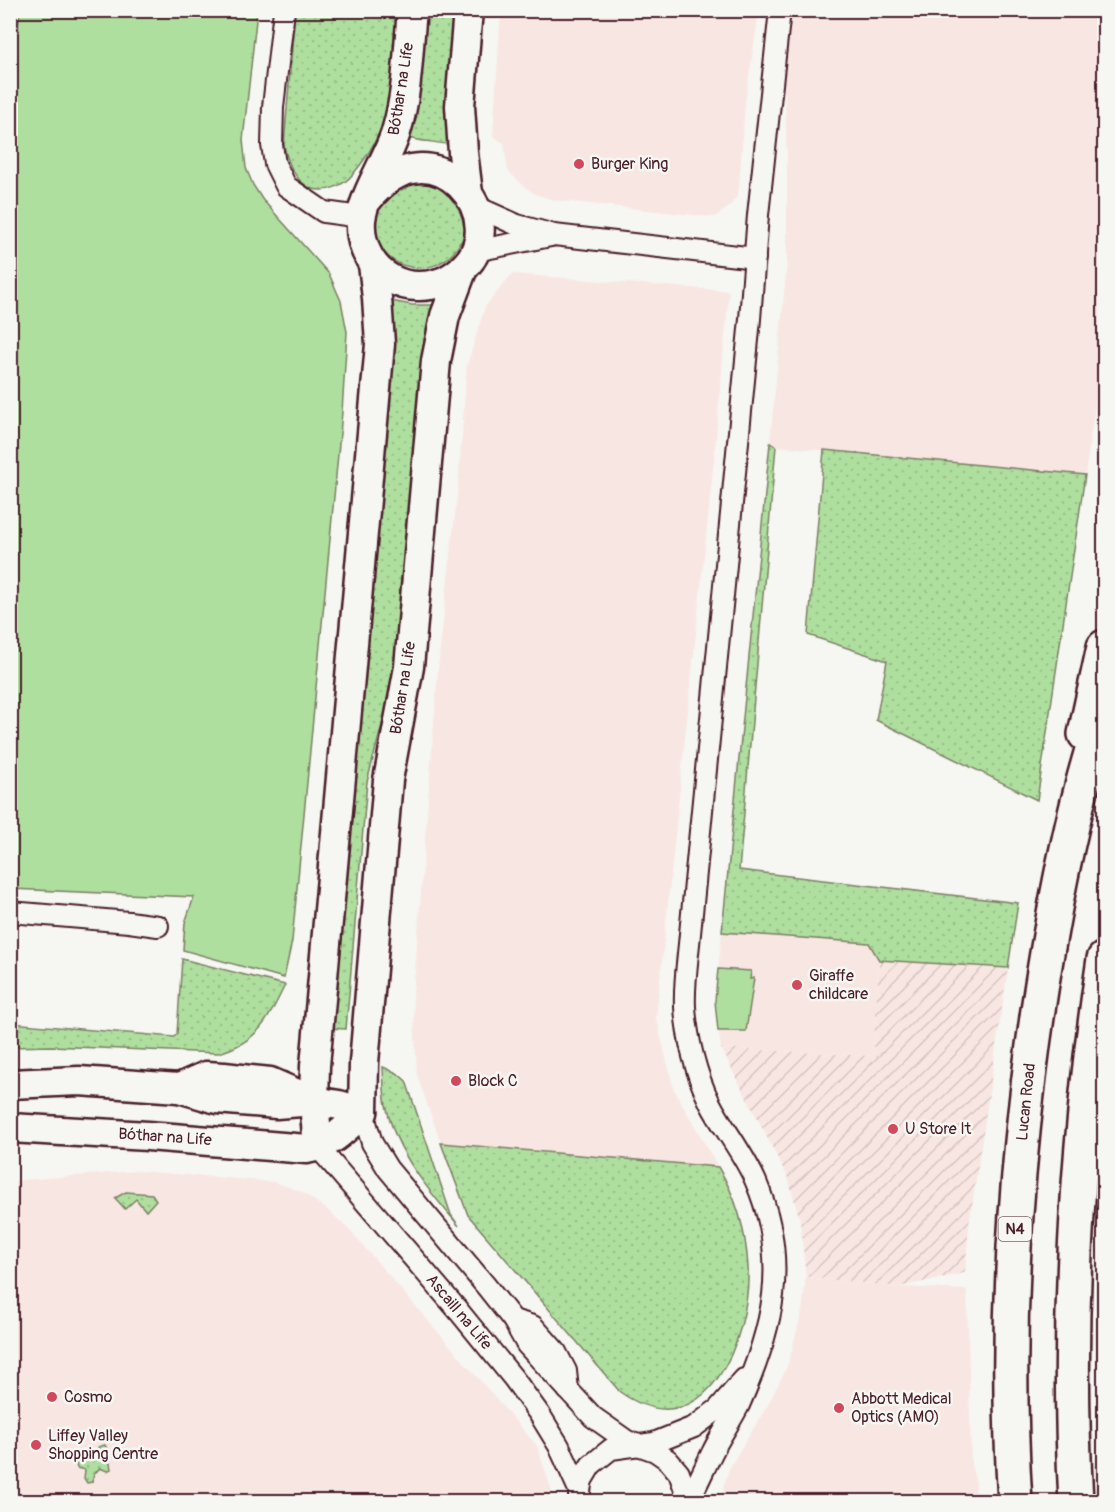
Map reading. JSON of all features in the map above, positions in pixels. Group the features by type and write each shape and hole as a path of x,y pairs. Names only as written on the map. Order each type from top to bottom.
{"highway":[{"path":"1046,958 1069,794 1104,647"},
{"name":"Lucan Road","path":"1015,1502 1011,1381 1016,1211 1024,1116 1046,958 1067,844 1104,711"},
{"path":"1076,1502 1072,1395 1076,1224 1088,1080 1104,958"}],"street":[{"path":"284,10 273,107 272,145 275,164 286,186 324,213 365,208 380,183 394,174 411,169 428,168 444,173 458,182 472,200 517,225 554,236 755,258"},
{"name":"Bóthar na Life","path":"10,1128 148,1136 295,1149 318,1147 314,1101 317,1039 380,344 373,264 365,249 361,234 365,208 396,132 405,81 412,10"},
{"name":"Bóthar na Life","path":"363,1112 363,1063 388,780 409,667 436,361 445,316 469,260 479,229 463,153 460,106 468,10"},
{"path":"687,1502 738,1407 766,1337 774,1288 773,1246 764,1206 746,1161 710,1104 698,1072 685,1006 780,10"},
{"path":"373,264 384,275 399,283 416,287 433,285 450,279 469,260 554,236"},
{"path":"10,912 158,926"},
{"path":"10,1084 79,1081 180,1088 217,1099 276,1104 314,1101 363,1112"},
{"path":"363,1112 372,1143 388,1169 513,1320 533,1326 556,1352 566,1371 568,1390 593,1416 617,1435 637,1446 655,1451 668,1460 679,1473 687,1502"},
{"path":"318,1147 339,1134 363,1112"},
{"name":"Ascaill na Life","path":"318,1147 514,1379 554,1438 579,1497"},
{"path":"579,1497 586,1472 611,1449 654,1443 694,1427 718,1410 755,1365"}],"shaded area":[{"path":"501,11 759,11 745,102 739,188 737,196 729,207 713,217 554,200 535,194 524,186 508,171 504,143 493,136"},
{"path":"782,11 1104,11 1104,344 1085,475 776,446 770,443 787,263 787,158"},
{"path":"512,274 729,291 714,459 656,1018 674,1090 718,1167 441,1143 417,1075 413,997 439,658 458,488 467,366 485,307"},
{"name":"Giraffe childcare","path":"722,932 869,943 879,960 873,1056 721,1048 715,1001"},
{"path":"879,960 1008,968 969,1225 965,1273 899,1287 806,1277 800,1220 788,1178 721,1048 873,1056"},
{"path":"137,1171 274,1182 302,1192 330,1212 351,1232 537,1446 555,1501 11,1502 11,1181"},
{"path":"806,1277 899,1287 967,1290 971,1465 976,1483 975,1501 722,1502 724,1484 731,1465 768,1405 787,1367 802,1312"}],"green space":[{"path":"20,11 257,11 243,140 246,168 262,199 329,274 341,301 347,332 342,412 292,941 284,978 183,950 185,923 194,897 11,889 10,93"},
{"path":"295,11 400,11 394,76 385,117 378,136 353,174 345,182 330,189 313,189 301,182 287,158 284,145"},
{"path":"425,11 459,11 451,145 406,137"},
{"path":"418,176 458,196 465,223 462,240 450,256 438,264 425,267 412,267 388,256 379,245 374,231 374,219 379,199"},
{"path":"391,301 412,305 435,305 396,671 367,782 346,1029 329,1028 393,342"},
{"path":"770,443 776,446 739,870 1018,903 1008,968 879,960 869,943 722,932"},
{"path":"824,450 1085,475 1037,800 876,720 887,661 808,635"},
{"path":"182,959 285,985 260,1028 243,1043 218,1053 51,1046 11,1047 11,1023 174,1037 177,1034"},
{"path":"718,969 751,971 750,979 754,978 746,1031 718,1031 715,1001"},
{"path":"383,1067 397,1073 406,1081 451,1215 459,1226 426,1185 406,1157 398,1141 386,1104"},
{"path":"441,1143 718,1167 739,1216 748,1267 747,1295 741,1325 731,1353 717,1379 699,1398 677,1408 650,1407 620,1392 468,1215"},
{"path":"126,1192 152,1194 156,1200 146,1211 136,1199 125,1209 115,1198"},
{"path":"105,1445 108,1451 103,1460 110,1463 111,1469 107,1471 100,1468 94,1474 92,1482 87,1483 84,1478 85,1470 77,1468 78,1459 81,1457 92,1461 96,1457 98,1447"}],"place":[{"name":"Burger King","path":"579,164"},
{"name":"Giraffe childcare","path":"797,985"},
{"name":"Block C","path":"456,1081"},
{"name":"U Store It","path":"893,1129"},
{"name":"Cosmo","path":"52,1397"},
{"name":"Abbott Medical Optics (AMO)","path":"839,1408"},
{"name":"Liffey Valley Shopping Centre","path":"36,1445"}]}
